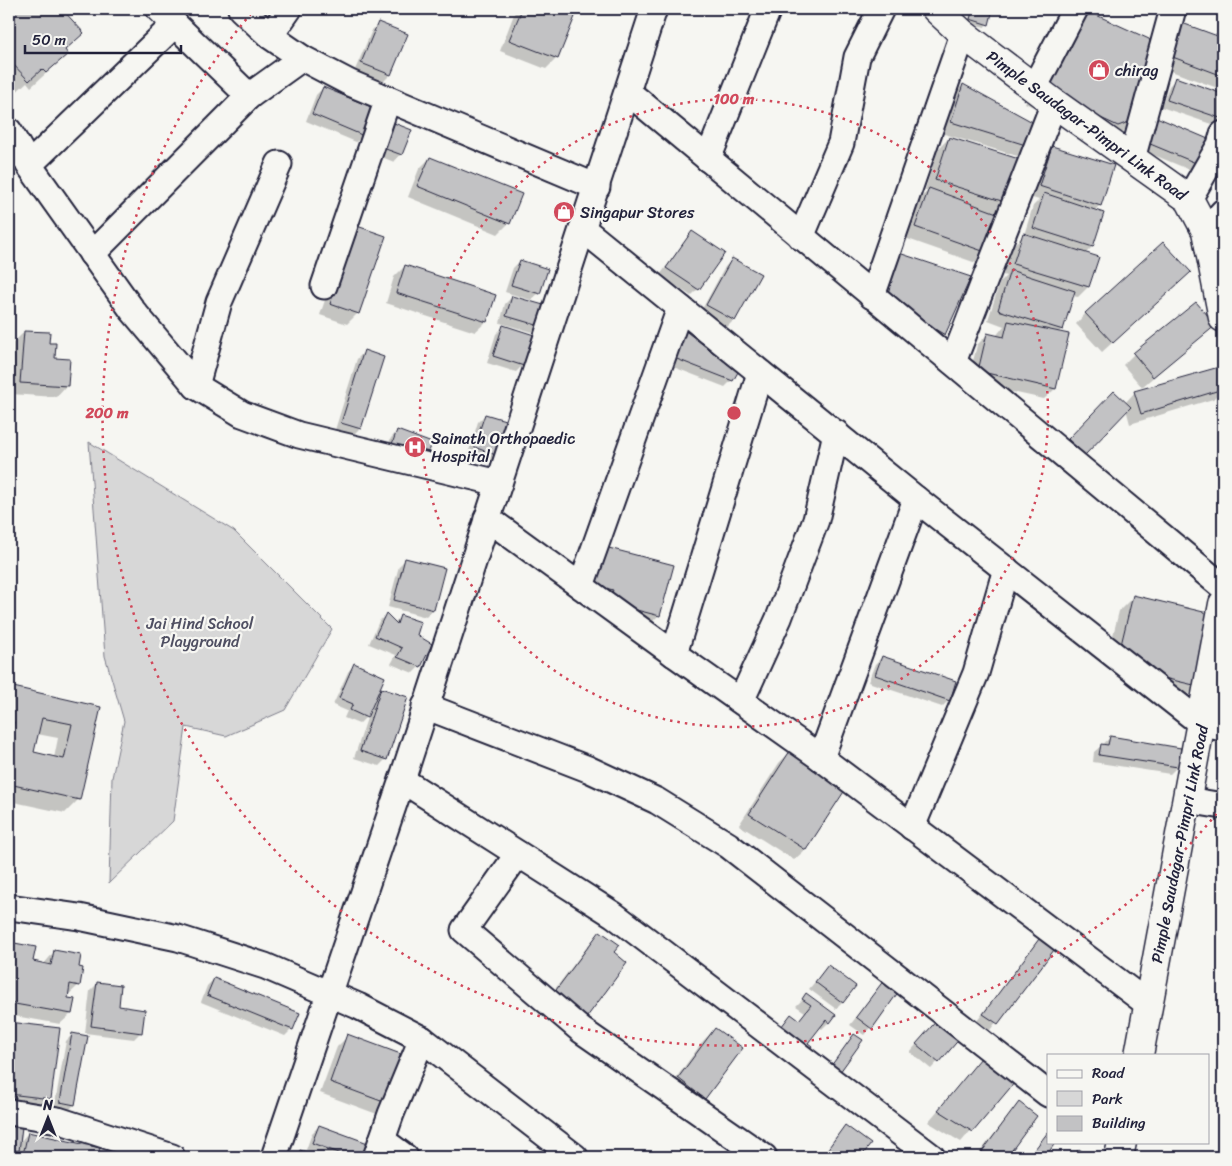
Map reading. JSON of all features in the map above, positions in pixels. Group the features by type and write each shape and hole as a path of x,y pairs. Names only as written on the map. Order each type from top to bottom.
{"street":[{"path":"241,9 270,36 302,58 350,83 597,187"},
{"path":"270,36 289,9"},
{"path":"274,1157 402,780 654,9"},
{"path":"708,159 768,9"},
{"path":"802,237 841,143 857,57 882,9"},
{"path":"953,362 1075,9"},
{"path":"1132,159 1173,9"},
{"name":"Pimple Saudagar-Pimpri Link Road","path":"942,10 963,34 1044,96 1189,199 1214,221 1223,318"},
{"path":"30,165 167,16 249,96"},
{"path":"872,296 963,34"},
{"path":"92,254 249,96 302,58"},
{"path":"628,92 1223,587"},
{"path":"324,286 388,99"},
{"path":"9,131 30,165 133,311 196,386 242,414 299,435 498,483"},
{"path":"1189,199 1220,145 1223,134"},
{"path":"196,386 220,302 279,164"},
{"path":"583,229 916,499 1213,726"},
{"path":"581,586 680,308"},
{"path":"674,654 760,373"},
{"path":"741,701 779,618 816,520 836,433"},
{"path":"821,758 916,499"},
{"path":"487,518 821,758 1148,1004"},
{"path":"912,827 976,673 1006,569"},
{"name":"Pimple Saudagar-Pimpri Link Road","path":"1139,1054 1188,800 1213,726 1223,604"},
{"path":"425,706 588,770 657,801 681,815 728,845 1047,1093"},
{"path":"402,780 614,915 932,1157"},
{"path":"1188,800 1223,806"},
{"path":"518,854 464,930 581,1030 764,1157"},
{"path":"9,907 79,917 178,938 265,966 329,994 422,1039 575,1157"},
{"path":"405,1157 379,1149 391,1114 422,1039"},
{"path":"9,1112 58,1120 115,1149 172,1157"}],"green space":[{"name":"Jai Hind School Playground","path":"89,442 234,531 332,629 285,710 226,736 186,727 173,821 109,883 112,778 124,721 105,656"}],"building":[{"path":"9,9 62,9 84,33 65,50 68,54 46,73 42,69 29,81 9,60"},
{"path":"522,9 578,9 558,59 509,40"},
{"path":"973,9 993,9 989,25 970,19"},
{"name":"chirag","path":"1083,9 1149,39 1155,51 1137,119 1118,126 1038,89"},
{"path":"378,22 408,34 391,75 361,63"},
{"path":"1182,23 1223,38 1223,76 1170,56"},
{"path":"1175,77 1223,94 1223,119 1167,100"},
{"path":"963,84 1038,125 1029,146 951,122"},
{"path":"323,87 376,109 364,136 312,114"},
{"path":"1154,116 1213,141 1203,166 1143,141"},
{"path":"394,123 412,130 402,155 383,148"},
{"path":"949,137 1022,160 1008,203 935,180"},
{"path":"1052,146 1114,165 1101,206 1039,186"},
{"path":"430,157 522,194 510,224 417,186"},
{"path":"929,188 1005,216 991,254 915,227"},
{"path":"1044,193 1104,213 1093,247 1033,228"},
{"path":"357,226 386,236 359,314 330,304"},
{"path":"692,231 725,253 699,290 666,268"},
{"path":"1023,233 1099,257 1089,287 1013,264"},
{"path":"1163,242 1191,272 1113,343 1085,313"},
{"path":"893,251 971,277 945,335 878,295"},
{"path":"732,258 761,274 735,321 706,305"},
{"path":"520,260 548,269 540,294 511,285"},
{"path":"405,265 496,295 487,322 396,293"},
{"path":"1010,270 1075,291 1063,330 998,310"},
{"path":"512,296 547,306 540,326 506,316"},
{"path":"1196,302 1216,325 1153,377 1133,353"},
{"path":"1008,321 1069,334 1056,389 978,371 987,333 1004,337"},
{"path":"503,325 534,335 524,366 493,356"},
{"path":"683,329 738,372 733,381 669,356"},
{"path":"24,331 50,332 49,343 56,343 55,358 70,359 68,386 20,383"},
{"path":"364,350 384,357 361,429 341,423"},
{"path":"1219,367 1223,389 1141,414 1134,391"},
{"path":"1114,391 1131,407 1085,455 1068,439"},
{"path":"485,414 512,422 501,457 474,447"},
{"path":"397,430 432,443 426,460 391,447"},
{"path":"605,547 674,565 660,616 609,603 613,590 595,585"},
{"path":"405,558 445,568 434,610 394,600"},
{"path":"1133,595 1216,615 1198,686 1151,675 1120,649"},
{"path":"386,613 397,624 400,615 421,622 417,635 432,644 421,667 397,657 402,648 375,636"},
{"path":"882,656 956,681 950,701 875,675"},
{"path":"354,663 385,677 367,718 350,710 353,704 339,698"},
{"path":"9,686 101,707 80,800 9,784 9,745 14,722 9,721","holes":["42,718 72,724 64,759 34,752"]},
{"path":"381,688 408,697 387,760 360,751"},
{"path":"1110,736 1181,748 1178,767 1099,755 1101,744 1108,745"},
{"path":"790,751 847,787 806,850 749,814"},
{"path":"600,931 620,945 614,952 627,963 581,1025 553,994"},
{"path":"1039,939 1054,950 998,1024 983,1014"},
{"path":"9,942 36,947 33,961 51,965 54,950 81,955 79,967 83,968 80,986 70,984 68,998 75,999 72,1014 9,1003"},
{"path":"828,965 856,986 843,1003 815,982"},
{"path":"214,978 300,1013 293,1030 207,995"},
{"path":"884,980 899,991 872,1029 856,1017"},
{"path":"97,982 121,985 119,1006 145,1010 142,1033 91,1026"},
{"path":"806,993 836,1015 830,1023 826,1020 808,1043 812,1046 804,1057 775,1035 791,1014 799,1020 811,1005 802,999"},
{"path":"939,1018 961,1037 939,1063 916,1044"},
{"path":"9,1022 60,1028 51,1099 9,1094"},
{"path":"715,1028 743,1048 705,1099 678,1078"},
{"path":"72,1033 88,1036 75,1105 60,1102"},
{"path":"347,1034 406,1056 389,1104 330,1082"},
{"path":"854,1034 863,1040 840,1072 831,1066"},
{"path":"981,1058 1015,1082 973,1132 938,1110"},
{"path":"1019,1102 1037,1116 1007,1157 978,1157"},
{"path":"319,1125 376,1146 371,1157 350,1157 312,1143"},
{"path":"845,1125 871,1144 861,1157 822,1157"},
{"path":"9,1126 22,1127 19,1151 9,1150"},
{"path":"28,1132 100,1148 98,1157 35,1157 23,1155"},
{"path":"1047,1133 1047,1144 1055,1144 1045,1157 1029,1157"},
{"path":"1079,1149 1090,1157 1073,1157"},
{"path":"300,1150 322,1157 297,1157"}],"place":[{"name":"chirag","path":"1099,70"},
{"name":"Singapur Stores","path":"564,212"},
{"name":"Sainath Orthopaedic Hospital","path":"415,447"}]}
